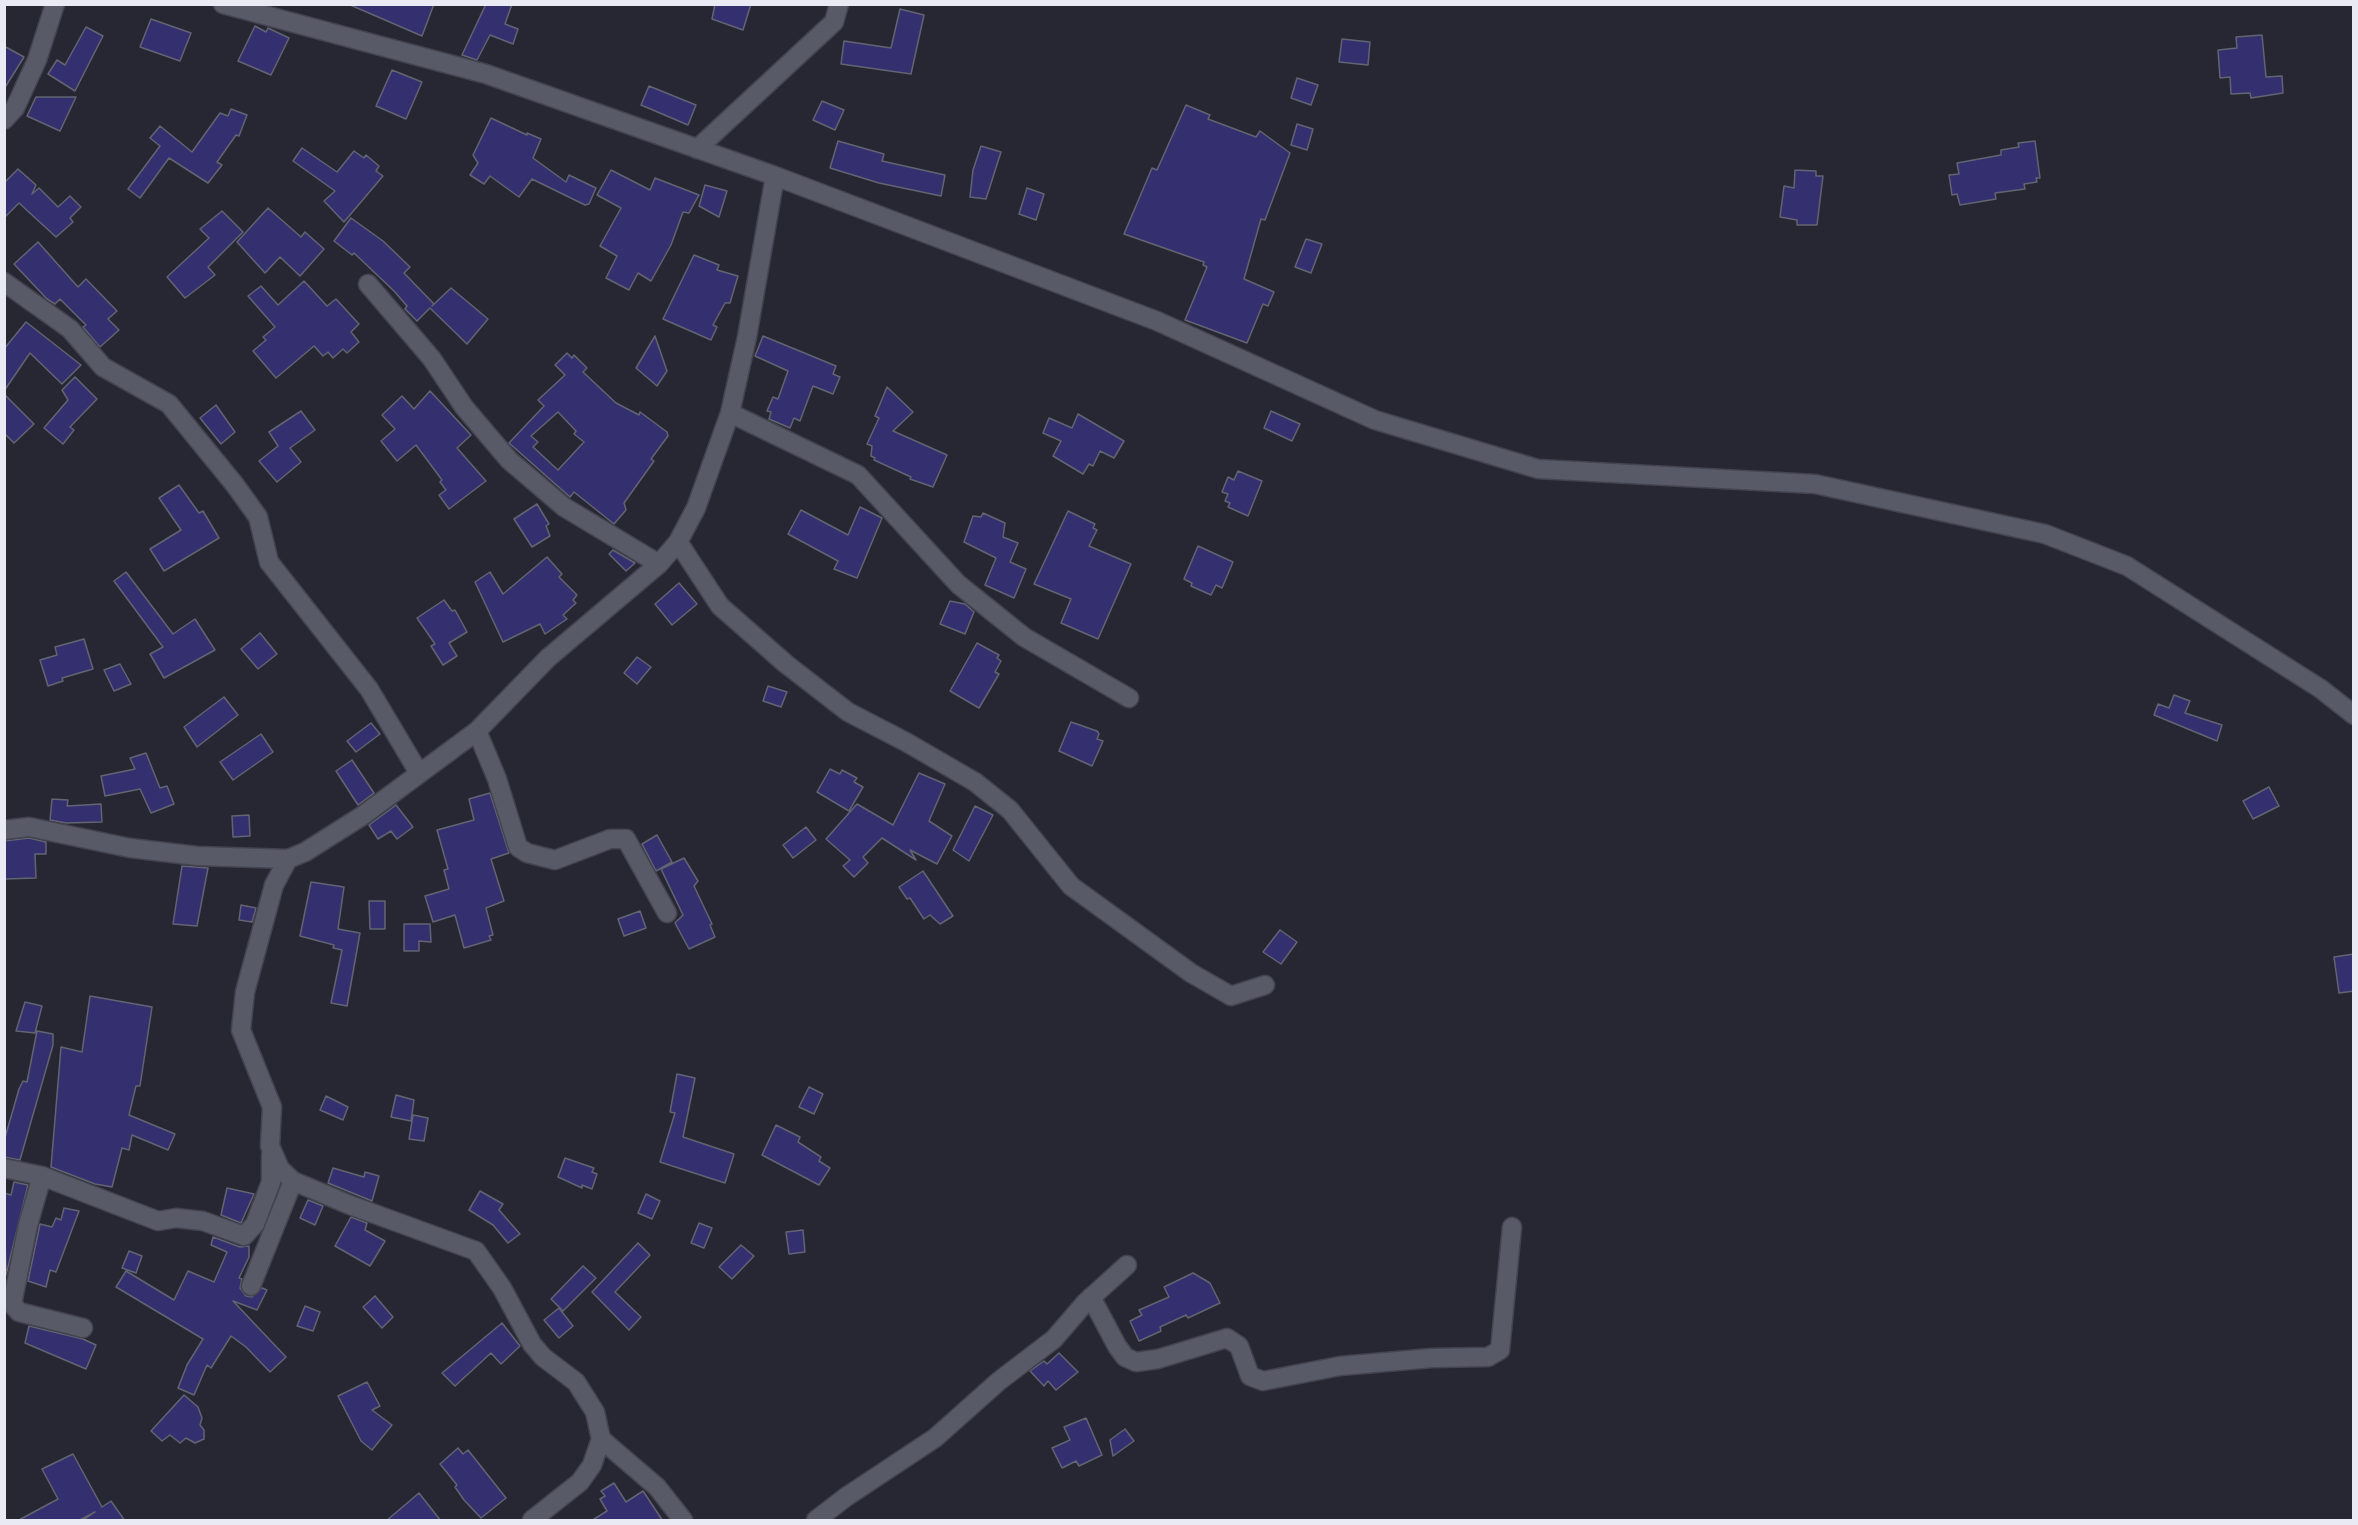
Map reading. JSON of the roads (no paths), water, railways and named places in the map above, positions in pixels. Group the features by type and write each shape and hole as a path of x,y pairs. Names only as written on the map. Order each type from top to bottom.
{"street":[{"path":"4,120 15,108 37,60 55,4"},
{"path":"223,4 486,74 775,177 1157,321 1375,420 1538,469 1815,484 2045,534 2127,566 2320,689 2354,715"},
{"path":"697,149 834,22 839,4"},
{"path":"4,830 29,827 130,848 197,855 288,859 305,852 362,816 477,731 548,658 659,564 678,542 696,508 730,413 747,337 775,177"},
{"path":"4,282 70,330 103,367 169,404 235,484 258,517 268,562 369,689 419,774"},
{"path":"368,284 432,359 464,407 509,460 564,507 659,564"},
{"path":"730,413 858,475 958,584 1024,637 1129,698"},
{"path":"678,542 720,606 769,649 848,712 975,782 1010,810 1071,886 1191,973 1231,996 1265,985"},
{"path":"477,731 497,779 518,847 527,854 555,860 610,839 626,839 667,913"},
{"path":"4,1167 42,1176 158,1221 176,1218 203,1221 244,1236 255,1224 271,1182 272,1107 241,1030 245,992 274,885 288,859"},
{"path":"270,1146 275,1163 293,1180 350,1205 476,1251 502,1288 532,1344 543,1357 576,1382 595,1412 600,1439 592,1465 580,1482 532,1521"},
{"path":"42,1176 28,1225 12,1304 19,1312 83,1328"},
{"path":"251,1286 293,1180"},
{"path":"1091,1297 1117,1346 1125,1357 1136,1362 1158,1359 1227,1338 1239,1346 1250,1376 1263,1381 1340,1366 1432,1358 1488,1357 1500,1350 1512,1227"},
{"path":"816,1521 846,1497 935,1438 999,1381 1054,1339 1091,1297 1127,1265"},
{"path":"600,1439 657,1487 683,1521"}]}
